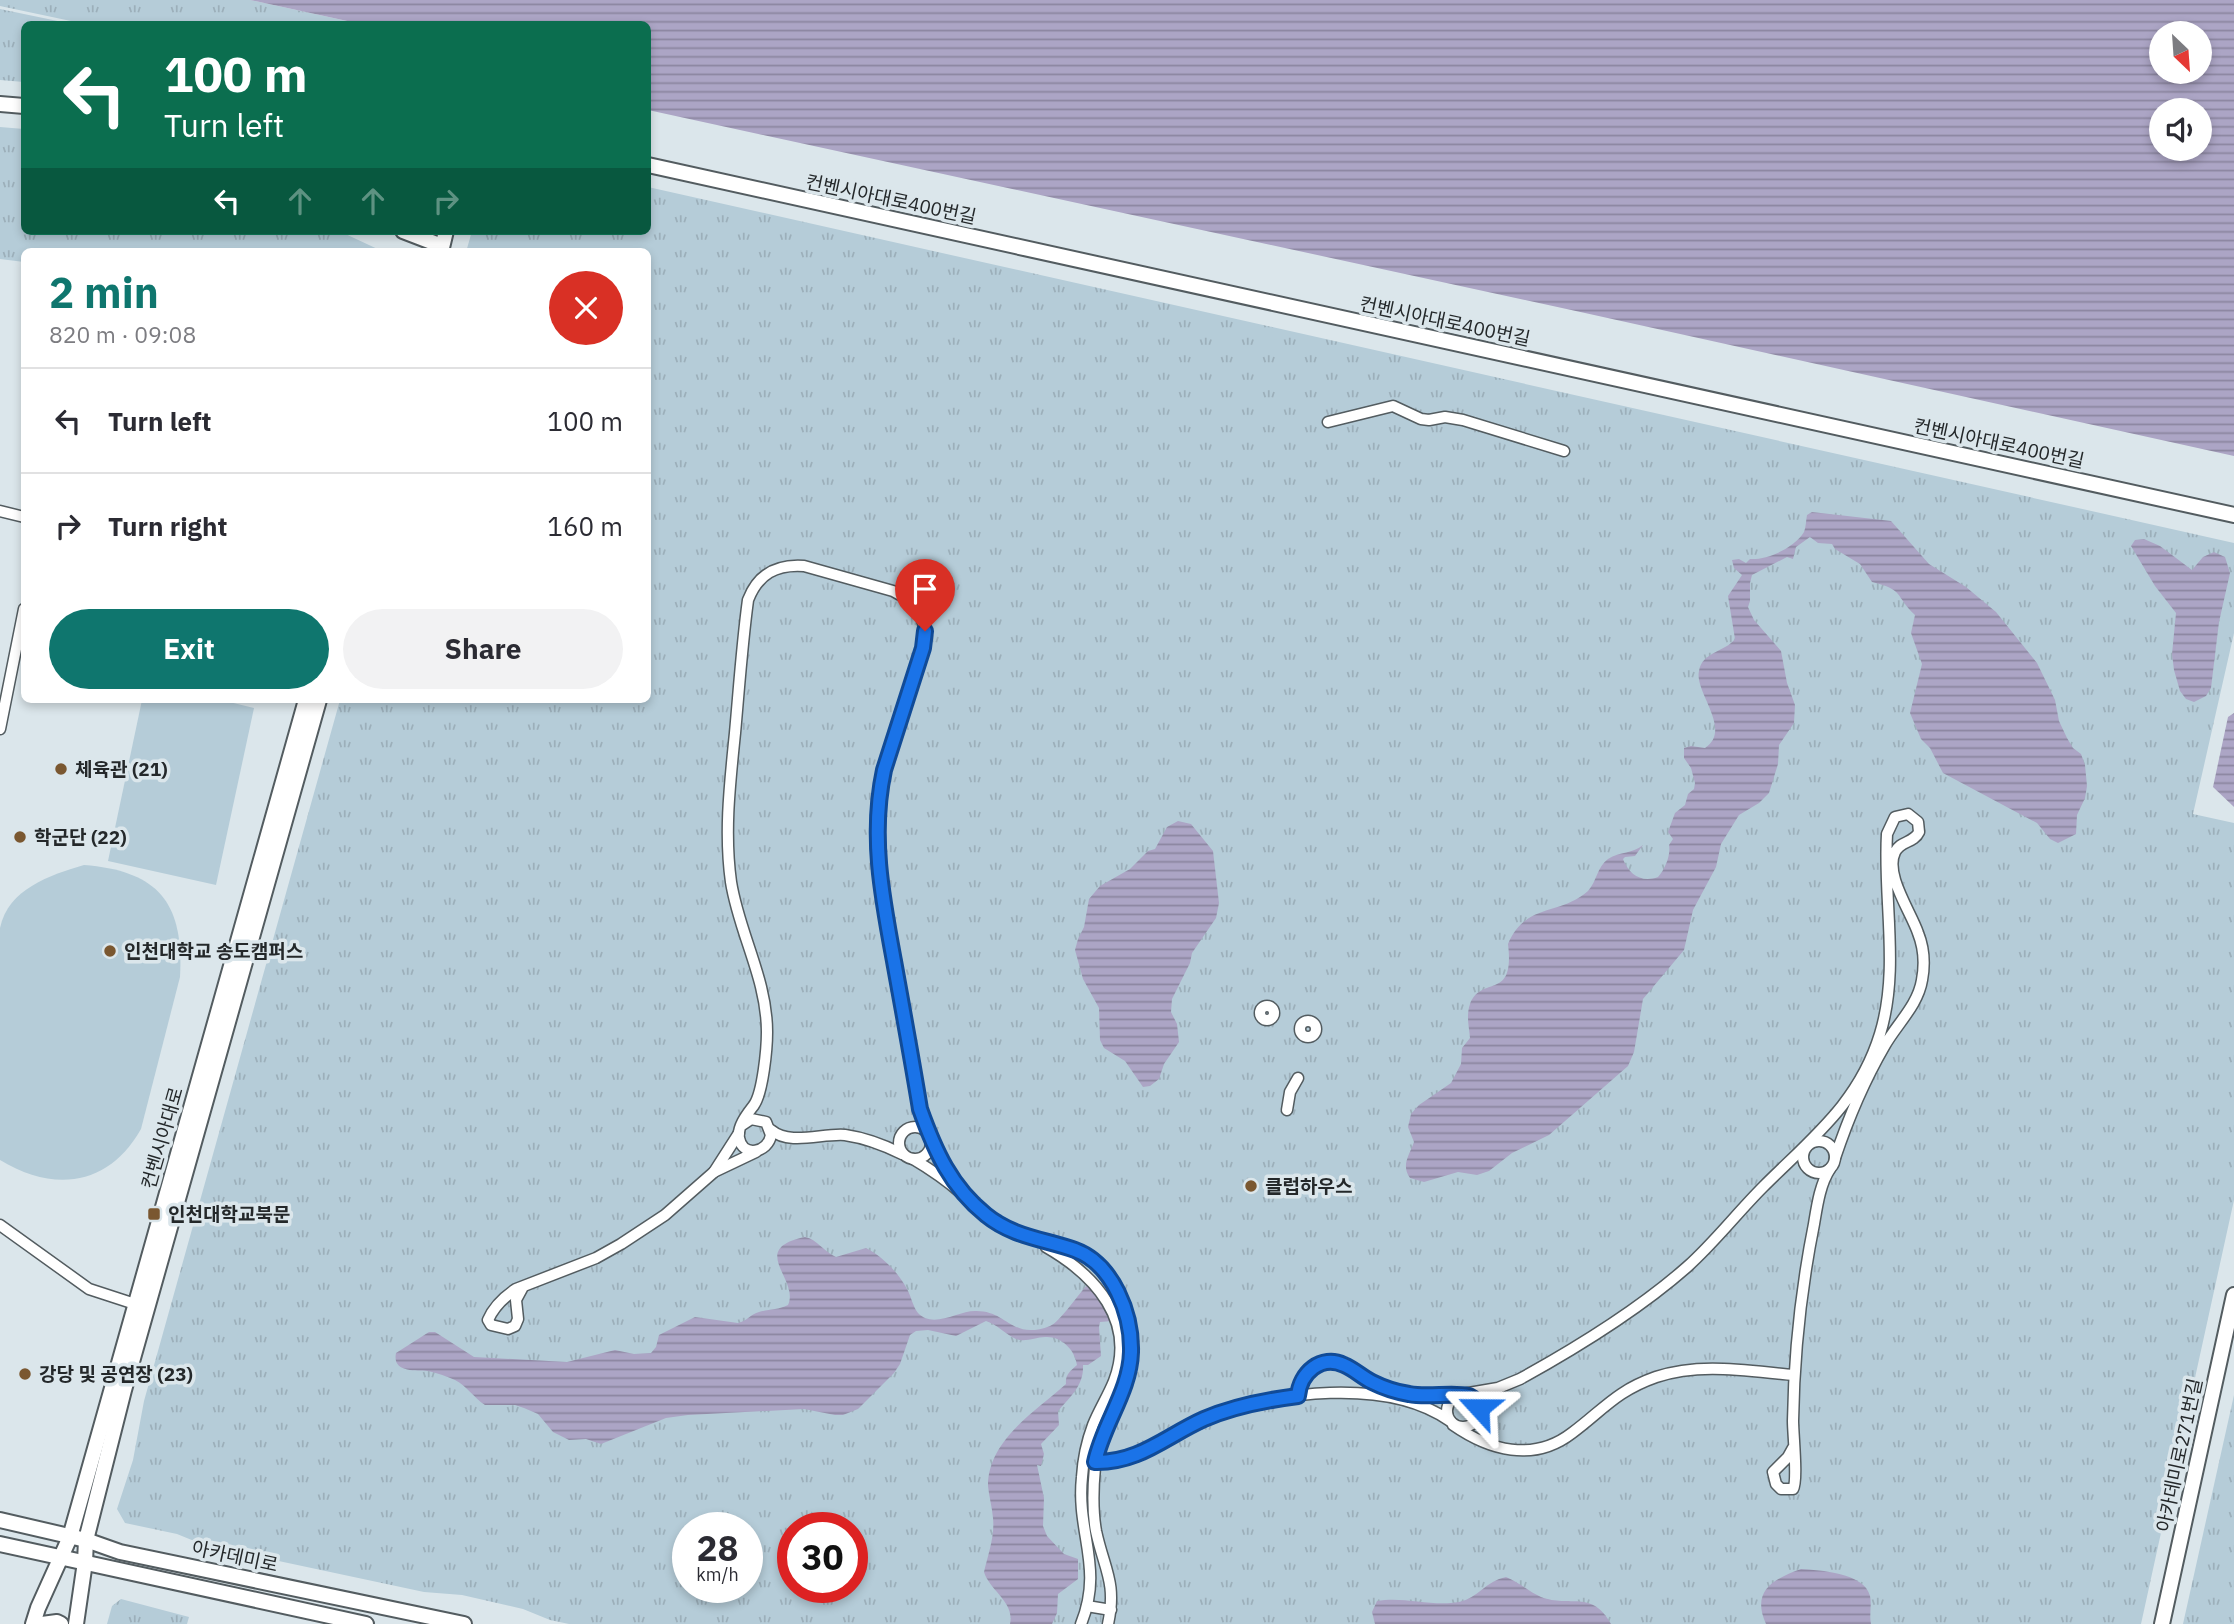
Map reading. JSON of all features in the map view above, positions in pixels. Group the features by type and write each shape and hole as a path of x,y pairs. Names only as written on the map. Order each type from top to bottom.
{"main road":[{"path":"0,104 21,106"},
{"name":"컨벤시아대로400번길","path":"651,165 2234,515"},
{"path":"411,235 439,248"},
{"name":"컨벤시아대로","path":"33,1624 70,1537 305,703"},
{"name":"컨벤시아대로","path":"76,1624 86,1540 128,1377 318,703"},
{"name":"아카데미로271번길","path":"2162,1624 2234,1295"},
{"name":"아카데미로","path":"0,1520 86,1540 120,1552 464,1624"},
{"name":"아카데미로","path":"0,1544 366,1624"},
{"path":"42,1624 61,1624"}],"street":[{"path":"1328,422 1393,406 1421,419 1445,417 1463,420 1564,451"},
{"path":"0,511 21,516"},
{"path":"714,1172 754,1104 765,1059 766,1014 759,976 736,910 728,844 728,806 748,600 758,580 779,567 792,565 894,591 911,601 924,622 923,648 884,770 877,832 879,880 920,1109 930,1138 928,1152 913,1159"},
{"path":"0,729 21,624"},
{"path":"1298,1396 1300,1385 1308,1372 1318,1364 1331,1361 1345,1365 1381,1386 1405,1394 1461,1395 1508,1385 1648,1299 1690,1264 1764,1185 1836,1116 1851,1096 1870,1061 1881,1032 1889,987 1887,834 1895,817 1908,814 1918,821 1919,832 1915,839 1896,849 1893,868 1899,890 1921,941 1924,961 1922,983 1915,1001 1887,1042 1865,1083 1823,1183 1805,1267 1794,1375 1793,1448"},
{"path":"1287,1110 1290,1092 1298,1078"},
{"path":"754,1104 762,1120 778,1135 843,1135 884,1145 913,1159 1001,1226 1064,1257 1098,1287 1112,1310 1119,1342 1119,1365 1115,1380 1093,1425 1090,1461 1081,1507 1091,1572 1087,1606 1080,1624"},
{"path":"911,1127 920,1109"},
{"path":"740,1129 751,1119 762,1120"},
{"path":"884,1145 899,1138 906,1129 921,1127 961,1193"},
{"path":"740,1129 742,1145 753,1151 797,1137"},
{"path":"523,1287 516,1300 518,1319 515,1326 508,1329 491,1325 488,1320 495,1307 511,1292 523,1287 596,1258 621,1244 665,1215 714,1172 762,1149 770,1140 771,1130"},
{"path":"899,1138 902,1154"},
{"path":"1804,1163 1803,1153 1808,1144 1818,1140 1829,1143 1835,1153 1833,1163 1826,1172 1815,1173"},
{"path":"1787,1164 1797,1161 1804,1163 1823,1183"},
{"path":"0,1226 89,1289 135,1304"},
{"path":"1034,1240 1076,1251 1101,1270 1124,1306 1131,1352 1127,1378 1090,1461 1098,1539 1112,1588 1108,1624"},
{"path":"1089,1277 1101,1270"},
{"path":"1112,1310 1124,1306"},
{"path":"1090,1461 1123,1461 1139,1455 1177,1432 1230,1410 1298,1396 1344,1394 1396,1398 1426,1407 1484,1444 1524,1450 1556,1442 1635,1385 1666,1374 1716,1368 1794,1375"},
{"path":"1484,1444 1475,1431 1481,1399 1490,1390"},
{"path":"1461,1395 1474,1399 1478,1414"},
{"path":"1452,1423 1447,1406 1461,1395"},
{"path":"1452,1423 1469,1426 1478,1414"},
{"path":"1087,1606 1111,1610"}],"green space":[{"path":"0,0 250,0 347,21 71,21 0,6"},
{"path":"0,9 58,21 21,21 21,82 0,80"},
{"path":"0,127 21,129 21,235 348,235 375,248 21,248 21,262 0,259"},
{"path":"651,188 2234,543 2234,633 2193,814 2234,823 2234,1200 2141,1624 569,1624 523,1609 462,1595 424,1592 204,1545 177,1534 125,1523 117,1509 133,1460 144,1401 339,703 651,703 651,248 467,248 471,235 651,235"},
{"path":"141,703 233,703 254,708 216,885 108,861"},
{"path":"84,865 110,868 131,875 162,896 177,929 180,977 141,1129 113,1163 97,1173 60,1180 40,1177 0,1160 0,928 12,903 21,894 45,879"},
{"path":"2234,1395 2234,1624 2183,1624"},
{"path":"121,1599 189,1617 187,1624 107,1624 112,1606"}],"shaded area":[{"path":"250,0 2234,0 2234,456 651,111 651,21 347,21"},
{"path":"1812,512 1891,521 1929,564 1966,587 1996,612 2037,663 2055,700 2059,721 2067,738 2081,754 2085,765 2087,786 2077,815 2076,834 2058,843 2050,839 2037,823 1943,773 1930,748 1921,739 1910,713 1922,664 1911,633 1915,615 1895,591 1872,582 1860,564 1835,549 1832,544 1818,543 1810,537 1796,547 1793,559 1787,557 1752,575 1750,583 1748,607 1754,620 1781,651 1787,683 1795,705 1794,723 1779,745 1778,764 1769,793 1759,803 1739,815 1721,844 1716,867 1693,910 1684,950 1643,999 1634,1052 1628,1066 1549,1135 1512,1153 1489,1171 1477,1175 1458,1172 1424,1182 1410,1178 1406,1165 1414,1142 1408,1127 1411,1114 1419,1105 1451,1083 1461,1064 1462,1048 1470,1038 1470,1004 1475,995 1502,981 1507,974 1508,944 1515,931 1534,915 1566,904 1588,891 1602,866 1613,856 1643,845 1635,856 1623,859 1632,873 1641,878 1652,879 1658,877 1663,870 1673,839 1668,832 1675,813 1685,805 1688,794 1694,789 1695,783 1691,768 1684,758 1684,748 1705,748 1713,740 1714,721 1699,680 1699,671 1704,660 1735,639 1728,596 1742,575 1734,568 1732,560 1739,559 1746,563 1750,559 1765,557 1787,548 1800,538 1807,515"},
{"path":"2144,539 2160,546 2192,570 2203,557 2214,552 2225,557 2230,573 2219,622 2211,688 2206,696 2194,702 2186,699 2180,691 2174,670 2172,654 2176,613 2155,586 2131,546 2135,540"},
{"path":"2234,713 2234,807 2213,787 2228,717"},
{"path":"1178,821 1191,824 1213,851 1219,903 1216,918 1192,953 1190,963 1172,999 1171,1012 1177,1024 1179,1042 1164,1064 1159,1079 1150,1086 1143,1087 1125,1061 1104,1048 1100,1040 1099,1008 1083,979 1075,950 1084,927 1089,899 1100,886 1130,869 1148,851 1155,849 1167,827"},
{"path":"805,1237 836,1257 866,1248 884,1260 895,1271 918,1313 924,1318 938,1319 968,1312 986,1312 1018,1328 1037,1330 1054,1324 1089,1283 1106,1306 1112,1321 1100,1322 1101,1356 1088,1365 1083,1365 1079,1384 1058,1411 1059,1425 1041,1444 1044,1454 1041,1466 1037,1465 1044,1498 1043,1526 1047,1536 1064,1554 1078,1559 1078,1579 1058,1594 1057,1613 1052,1624 1010,1624 1011,1616 1006,1603 984,1572 993,1532 988,1486 996,1454 1028,1416 1066,1384 1067,1376 1077,1365 1071,1350 1058,1339 1043,1337 1018,1340 986,1321 956,1336 928,1330 916,1331 910,1335 894,1373 858,1409 843,1415 804,1409 688,1415 666,1418 601,1444 586,1439 569,1440 553,1432 538,1414 515,1405 485,1405 455,1380 428,1371 406,1369 397,1364 396,1353 429,1332 435,1332 474,1357 567,1362 615,1350 634,1354 651,1353 656,1347 659,1335 695,1317 738,1323 756,1313 788,1305 788,1285 777,1257 780,1249 788,1242"},
{"path":"1801,1569 1840,1574 1860,1582 1870,1596 1871,1624 1766,1624 1761,1603 1767,1588 1782,1577"},
{"path":"1506,1577 1541,1597 1588,1603 1604,1613 1611,1624 1375,1624 1372,1612 1377,1601 1459,1602"}],"place":[{"name":"체육관 (21)","path":"61,769"},
{"name":"학군단 (22)","path":"20,837"},
{"name":"인천대학교 송도캠퍼스","path":"110,951"},
{"name":"클럽하우스","path":"1251,1186"},
{"name":"인천대학교북문","path":"154,1214"},
{"name":"강당 및 공연장 (23)","path":"25,1374"}],"route":[{"path":"925,631 923,648 884,770 877,832 879,880 920,1109 931,1142 961,1193 1001,1226 1017,1234 1085,1256 1101,1270 1120,1297 1124,1306 1131,1352 1127,1378 1104,1428 1095,1462 1123,1461 1139,1455 1177,1432 1230,1410 1298,1396 1305,1376 1313,1367 1323,1362 1345,1365 1364,1378 1405,1394 1463,1394 1474,1399 1479,1408"}]}
